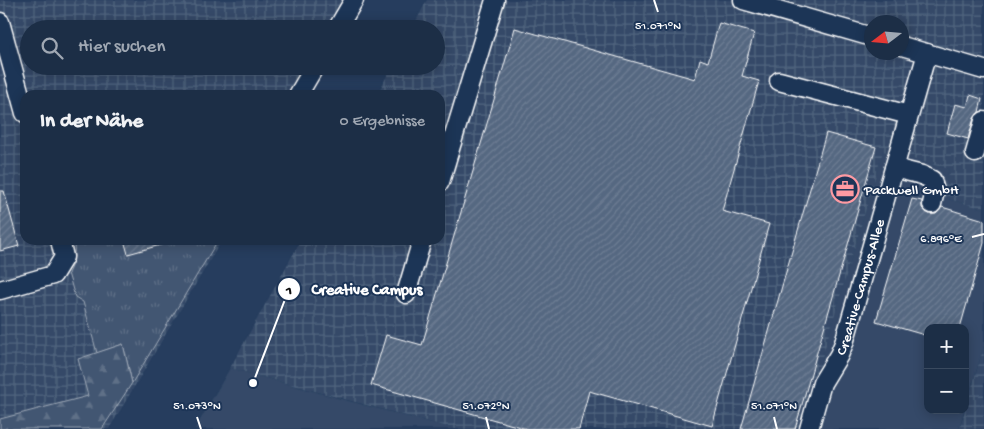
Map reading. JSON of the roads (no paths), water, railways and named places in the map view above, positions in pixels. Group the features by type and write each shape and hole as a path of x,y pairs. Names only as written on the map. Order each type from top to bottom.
{"street":[{"path":"342,20 354,0"},
{"path":"445,165 495,0"},
{"path":"743,0 864,35"},
{"path":"0,22 20,95"},
{"path":"909,48 984,70"},
{"name":"Creative-Campus-Allee","path":"809,429 822,383 840,355 844,343 927,53"},
{"path":"301,90 310,75"},
{"path":"778,81 909,115"},
{"path":"975,153 984,121"},
{"path":"894,168 922,175 932,180 935,191 932,204"},
{"path":"0,290 53,275 64,258 61,245"},
{"path":"406,294 421,245"}],"place":[{"name":"Packwell GmbH","path":"845,189"},
{"name":"Creative Campus","path":"253,383"}]}
